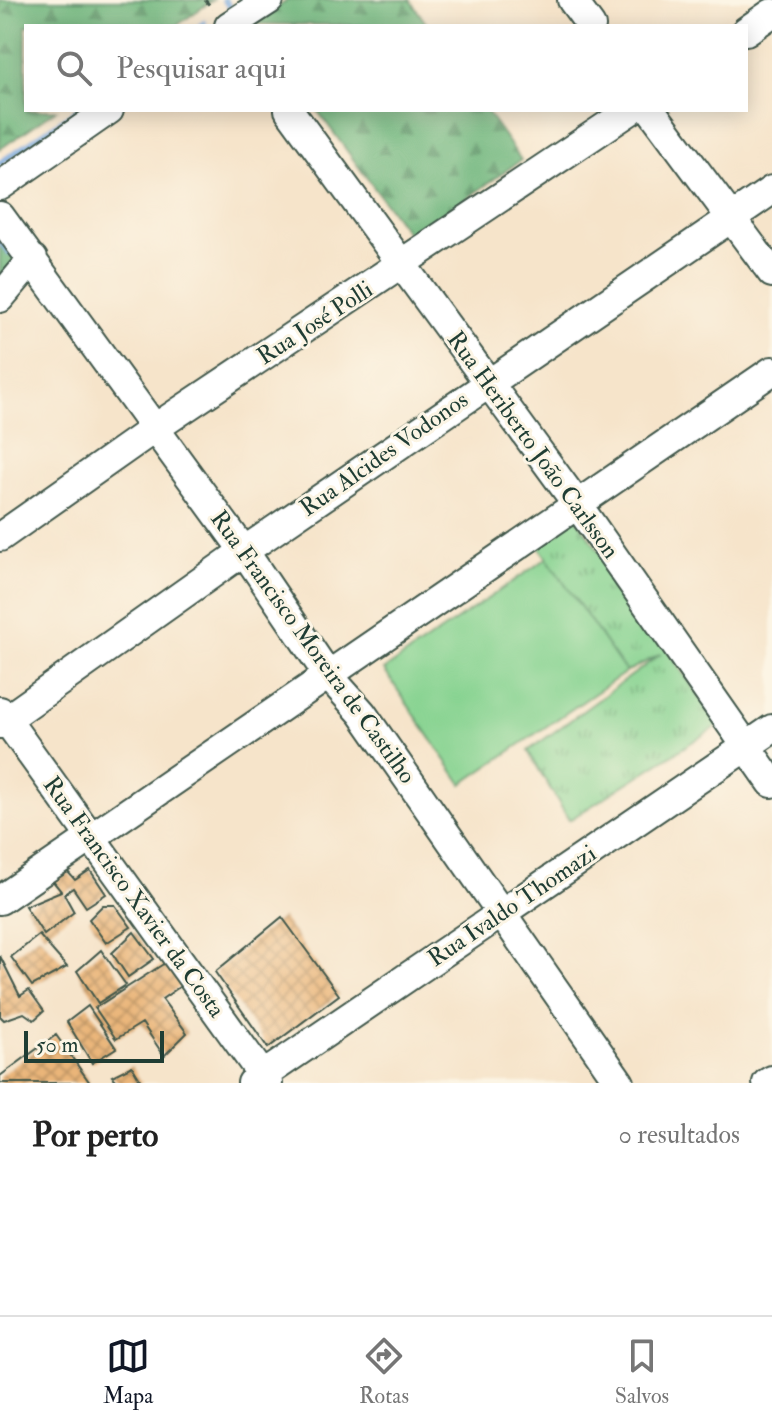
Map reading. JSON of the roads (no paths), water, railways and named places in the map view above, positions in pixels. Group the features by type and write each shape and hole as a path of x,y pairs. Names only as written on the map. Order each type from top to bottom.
{"street":[{"path":"232,24 269,0"},
{"path":"572,0 590,24"},
{"path":"748,30 772,13"},
{"path":"0,186 106,112"},
{"name":"Rua Heriberto João Carlsson","path":"290,112 577,504 772,783"},
{"name":"Rua José Polli","path":"0,537 155,428 628,112"},
{"path":"652,112 772,273"},
{"name":"Rua Alcides Vodonos","path":"2,718 772,190"},
{"name":"Rua Francisco Moreira de Castilho","path":"0,216 244,551 328,675 362,713 620,1083"},
{"path":"0,298 33,259"},
{"path":"0,900 772,371"},
{"name":"Rua Francisco Xavier da Costa","path":"2,718 92,837 261,1081"},
{"name":"Rua Ivaldo Thomazi","path":"261,1081 502,912 772,729"}],"waterway":[{"path":"224,0 229,6"},
{"path":"0,163 74,112"},
{"path":"0,240 9,253"}]}
